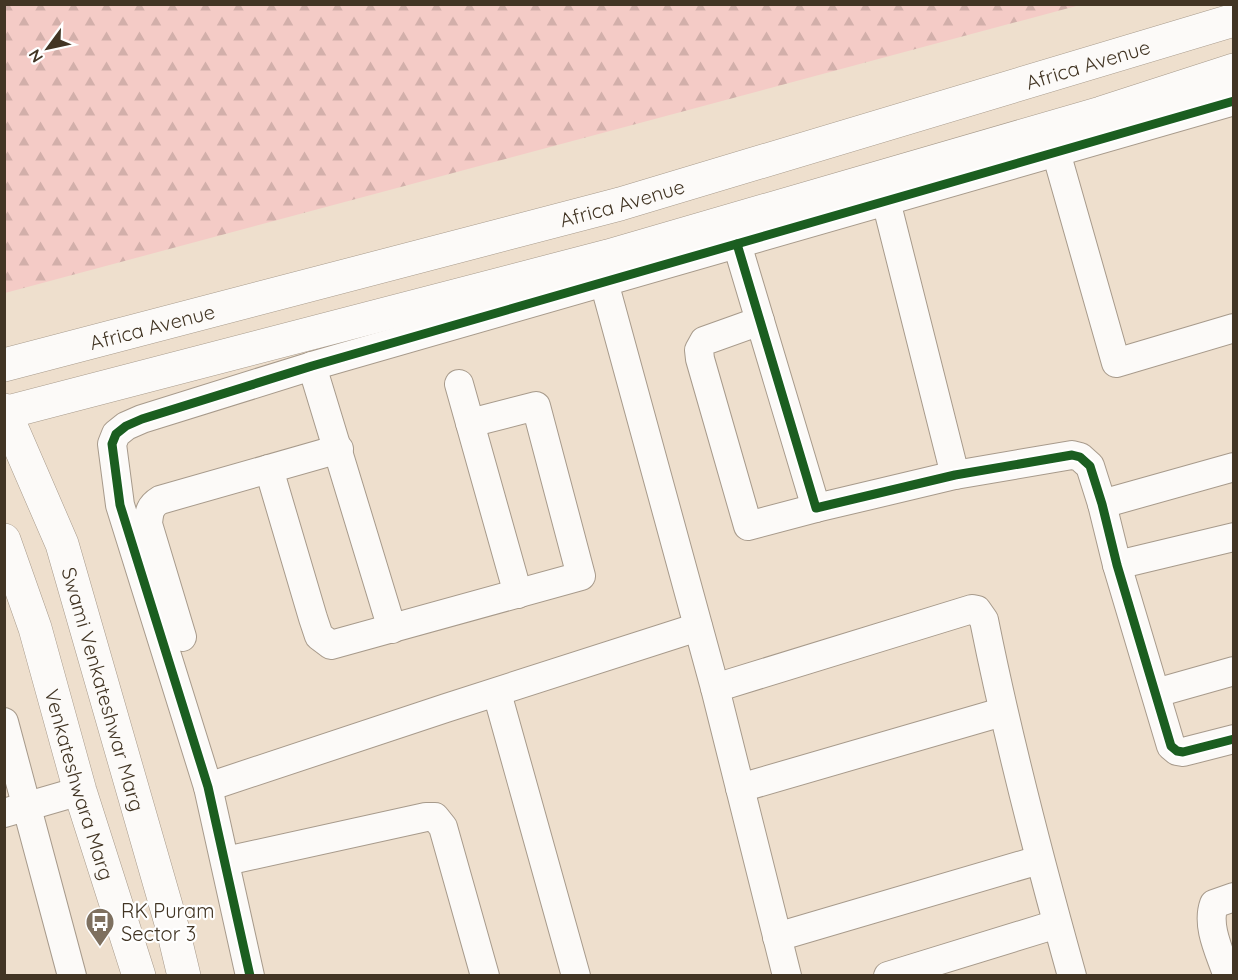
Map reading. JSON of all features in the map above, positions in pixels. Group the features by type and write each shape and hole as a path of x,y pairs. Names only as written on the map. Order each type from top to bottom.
{"main road":[{"name":"Africa Avenue","path":"4,365 620,204 1233,20"},
{"path":"5,412 609,256 1101,113 1233,70"},
{"name":"Swami Venkateshwar Marg","path":"5,412 62,544 184,975"},
{"path":"4,540 35,628"},
{"path":"4,564 14,579 35,628"},
{"name":"Venkateshwara Marg","path":"35,628 80,791 139,975"}],"street":[{"path":"250,975 208,788 120,505 112,444 116,434 126,426 142,419 312,366 1233,100"},
{"path":"1056,152 1116,363 1233,328"},
{"path":"886,201 955,474"},
{"path":"737,244 816,508"},
{"path":"604,282 698,627 787,975"},
{"path":"760,321 704,340 699,350 748,526 955,474 1072,456 1080,457 1090,466 1102,504 1117,565 1171,746 1183,752 1233,739"},
{"path":"312,366 392,629"},
{"path":"459,384 518,594"},
{"path":"269,469 319,636 331,645 581,576 536,406 470,423"},
{"path":"217,757 148,524 149,514 153,504 160,500 339,449"},
{"path":"1102,504 1233,467"},
{"path":"1117,565 1233,537"},
{"path":"714,688 972,609 977,610 984,620 1002,712 1039,860 1072,975"},
{"path":"208,788 698,627"},
{"path":"1156,693 1233,671"},
{"path":"496,693 576,975"},
{"path":"740,788 1002,712"},
{"path":"4,722 15,809 72,975"},
{"path":"15,809 80,791"},
{"path":"226,861 426,817 435,817 443,828 484,975"},
{"path":"777,937 1039,860"},
{"path":"1233,897 1214,904 1211,911 1214,937 1227,974 1233,975"},
{"path":"888,975 1058,924"}],"green space":[{"path":"5,4 1080,4 1080,5 5,293"}],"cycle path":[{"path":"250,976 208,787 120,505 112,444 116,434 126,426 142,419 312,366 1234,101"},
{"path":"737,244 816,508 955,475 1072,455 1080,457 1090,466 1102,504 1117,565 1171,746 1183,752 1234,739"}],"place":[{"name":"RK Puram Sector 3","path":"100,948"}]}
